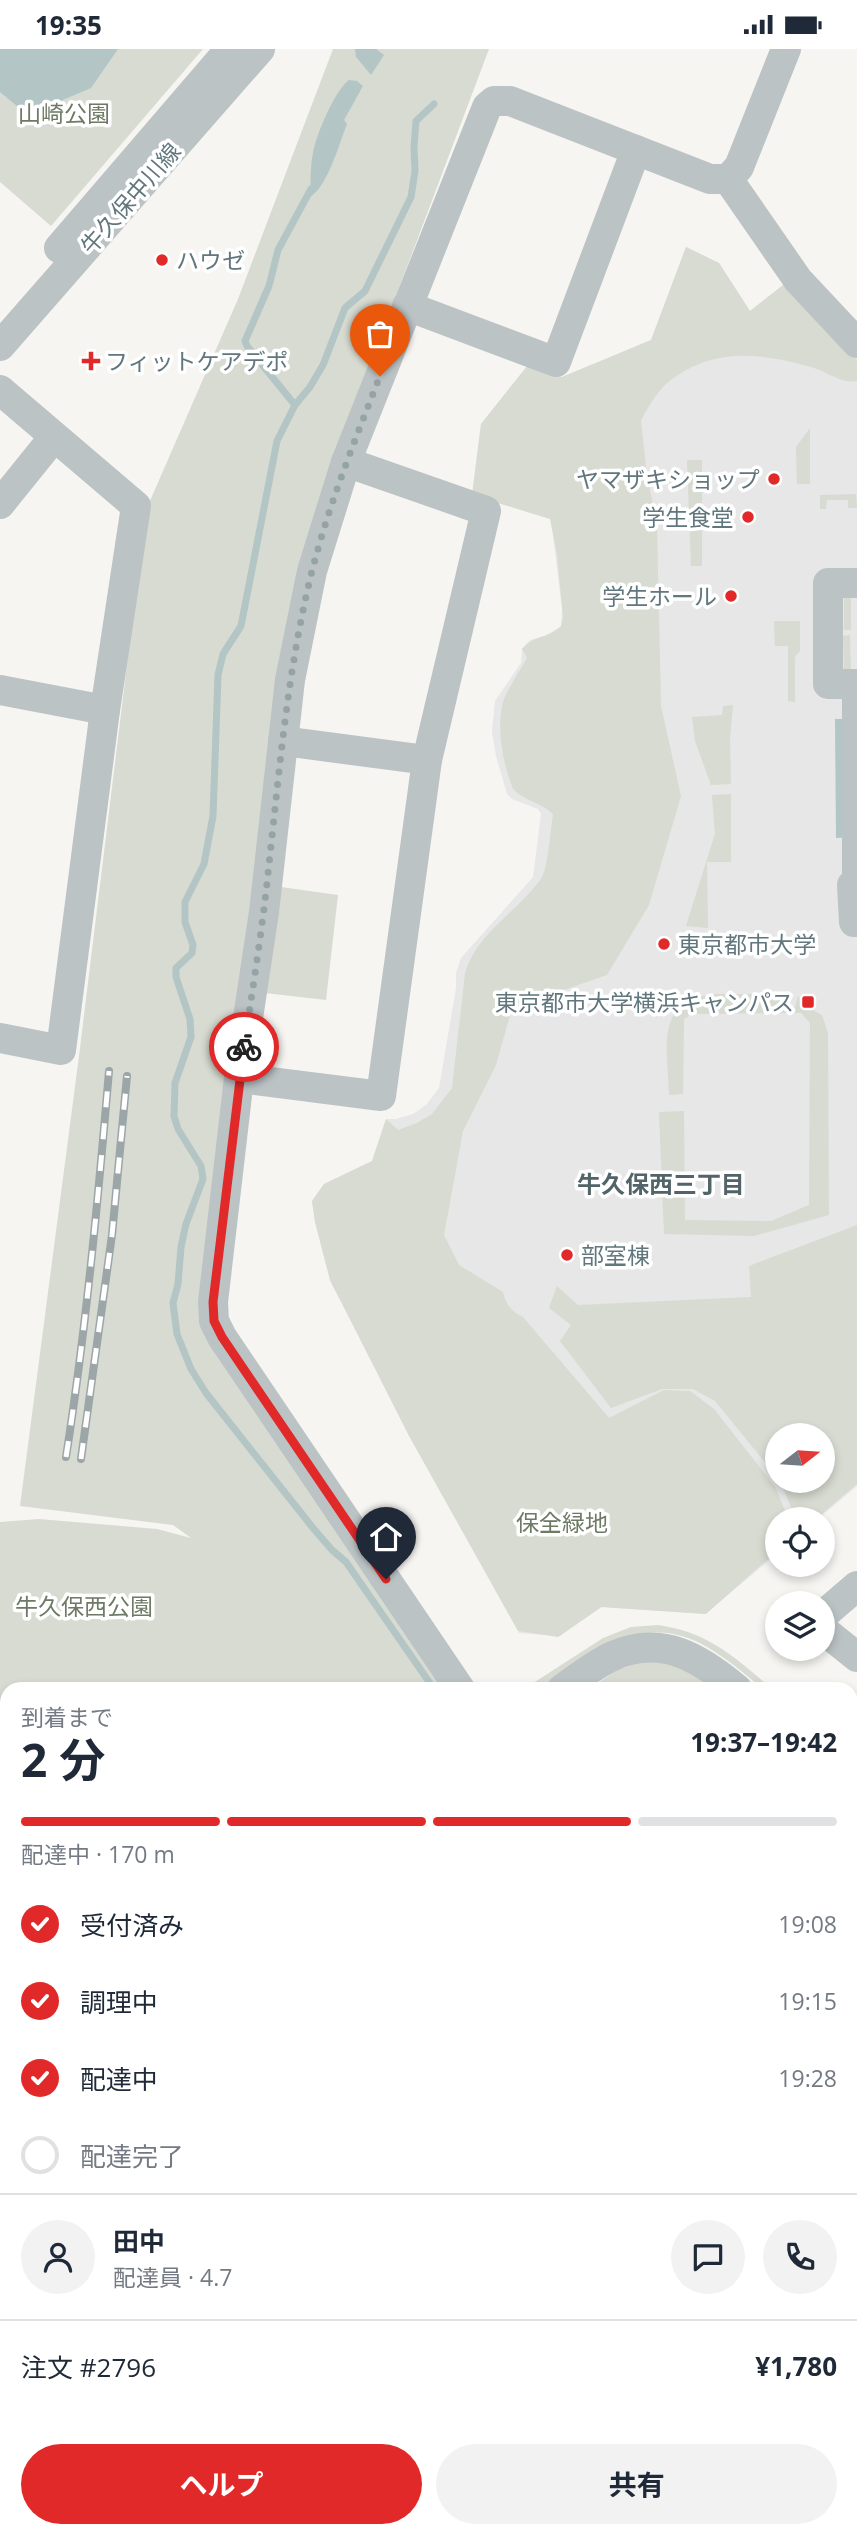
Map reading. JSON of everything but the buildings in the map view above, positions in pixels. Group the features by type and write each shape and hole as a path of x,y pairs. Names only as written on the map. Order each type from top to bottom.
{"street":[{"name":"牛久保中川線","path":"0,317 230,49"},
{"name":"牛久保中川線","path":"0,346 260,49"},
{"path":"455,1682 217,1329 213,1302 239,1078 264,912 290,680 312,571 346,462 484,112 490,104 500,100 510,101 710,179 728,179 739,167 786,49"},
{"path":"407,306 556,362 636,150"},
{"path":"728,179 798,280 857,344"},
{"path":"0,390 135,506 105,709 61,1050 0,1038"},
{"path":"0,504 54,437"},
{"path":"239,1078 381,1096 427,760 486,511 346,462"},
{"path":"854,922 852,885 857,881 856,684 828,684 828,583 857,583"},
{"path":"0,690 105,709"},
{"path":"283,741 427,760"},
{"path":"835,1605 857,1586"},
{"path":"835,1639 857,1657"},
{"path":"573,1682 615,1655 658,1648 674,1650 701,1661 728,1682"}],"shaded area":[{"path":"0,49 118,49 91,88 58,102 28,108 17,106 0,92"},
{"path":"355,49 376,49 384,55 371,75 356,57"},
{"path":"349,80 357,81 363,86 344,120 347,124 328,174 310,197 312,158 318,135 332,103"},
{"name":"東京都市大学","path":"686,247 719,263 750,311 787,282 857,359 857,1486 832,1507 765,1507 765,1564 705,1614 602,1607 560,1636 519,1633 331,1283 312,1201 324,1184 372,1161 386,1119 413,1114 426,1105 439,1088 456,988 456,973 461,958 533,877 541,814 538,809 512,799 507,794 492,732 495,701 521,663 522,649 530,640 545,636 561,626 562,609 551,519 472,495 481,424 528,365 562,377 651,340"},
{"path":"835,719 851,719 852,837 836,838"}],"green space":[{"name":"山崎公園","path":"0,49 203,49 51,226 0,182"},
{"name":"牛久保西公園","path":"333,49 489,49 297,569 201,1326 443,1682 0,1682 0,1522 39,1519 157,1529 191,1538 173,1525 20,1506 146,510 238,299"},
{"name":"保全緑地","path":"686,247 719,263 750,311 787,282 857,360 857,381 845,381 811,367 773,358 718,358 683,372 666,384 641,420 646,468 657,527 661,706 681,796 649,905 607,975 512,1008 496,1065 463,1131 444,1235 459,1265 503,1292 510,1307 523,1317 609,1418 664,1390 690,1391 714,1409 765,1474 765,1493 778,1493 783,1507 765,1507 765,1562 706,1614 601,1607 558,1637 518,1631 409,1436 330,1280 312,1201 324,1184 372,1161 386,1119 398,1130 417,1123 432,1114 452,1088 465,974 471,959 488,934 533,889 542,877 546,865 553,814 513,789 506,768 500,724 505,697 527,658 522,649 561,626 563,617 557,555 550,519 472,495 481,424 528,365 562,377 651,340"},
{"path":"810,428 810,484 797,484 796,447"},
{"path":"687,460 702,460 702,566 691,566"},
{"path":"856,494 857,508 848,508 848,500 827,500 826,509 820,509 820,495"},
{"path":"844,593 851,593 851,630 844,630"},
{"path":"774,621 800,621 800,651 795,657 795,702 788,701 788,646 775,646"},
{"path":"850,635 851,673 844,673 843,636"},
{"path":"733,705 730,739 731,784 711,785 695,741 692,717 722,715 723,706"},
{"path":"731,794 731,862 707,862 708,928 686,926 715,834 712,795"},
{"path":"281,887 338,895 326,1000 265,993"},
{"path":"716,994 786,994 787,1007 795,1007 798,996 805,1006 822,1015 828,1033 829,1215 754,1236 664,1234 659,1112 684,1111 685,1220 771,1221 809,1205 810,1023 801,1013 693,1014 684,1019 683,1094 669,1095 667,1044 673,1016 682,1006 696,998"},
{"path":"857,1225 857,1484 830,1507 791,1507 785,1493 835,1493 835,1423 765,1423 765,1462 715,1401 693,1389 662,1389 611,1408 560,1341 571,1325 549,1308 557,1286 578,1305 751,1297 749,1266"},
{"path":"658,1625 692,1633 720,1648 763,1682 755,1682 695,1641 674,1634 653,1633 631,1637 605,1647 553,1682 535,1682 603,1638 631,1627"},
{"path":"643,1661 666,1661 692,1671 707,1682 599,1682 617,1670"}],"waterway":[{"path":"429,1682 346,1562 313,1528 206,1393 191,1369 177,1334 173,1303 186,1224 203,1179 201,1166 178,1129 174,1116 175,1083 191,1037 190,1019 176,977 176,968 192,953 193,945 185,922 185,902 204,864 213,816 218,675 223,654 241,626 277,441 295,405 323,365 345,308 365,291 411,197 415,171 416,121 434,104"},
{"path":"295,405 245,341 269,286 278,250 311,189"}],"railway":[{"path":"66,1457 91,1264 109,1071"},
{"path":"81,1459 112,1235 127,1076"}],"way so far":[{"path":"244,1047 264,912 290,680 312,571 346,462 380,376"}],"place":[{"name":"ハウゼ","path":"162,260"},
{"name":"フィットケアデポ","path":"91,361"},
{"name":"ヤマザキショップ","path":"774,479"},
{"name":"学生食堂","path":"748,517"},
{"name":"学生ホール","path":"731,596"},
{"name":"東京都市大学","path":"664,944"},
{"name":"東京都市大学横浜キャンパス","path":"808,1002"},
{"name":"部室棟","path":"567,1255"}],"district":[{"name":"牛久保西三丁目","path":"661,1183"}],"route":[{"path":"244,1047 213,1302 214,1321 222,1337 386,1579"}]}
